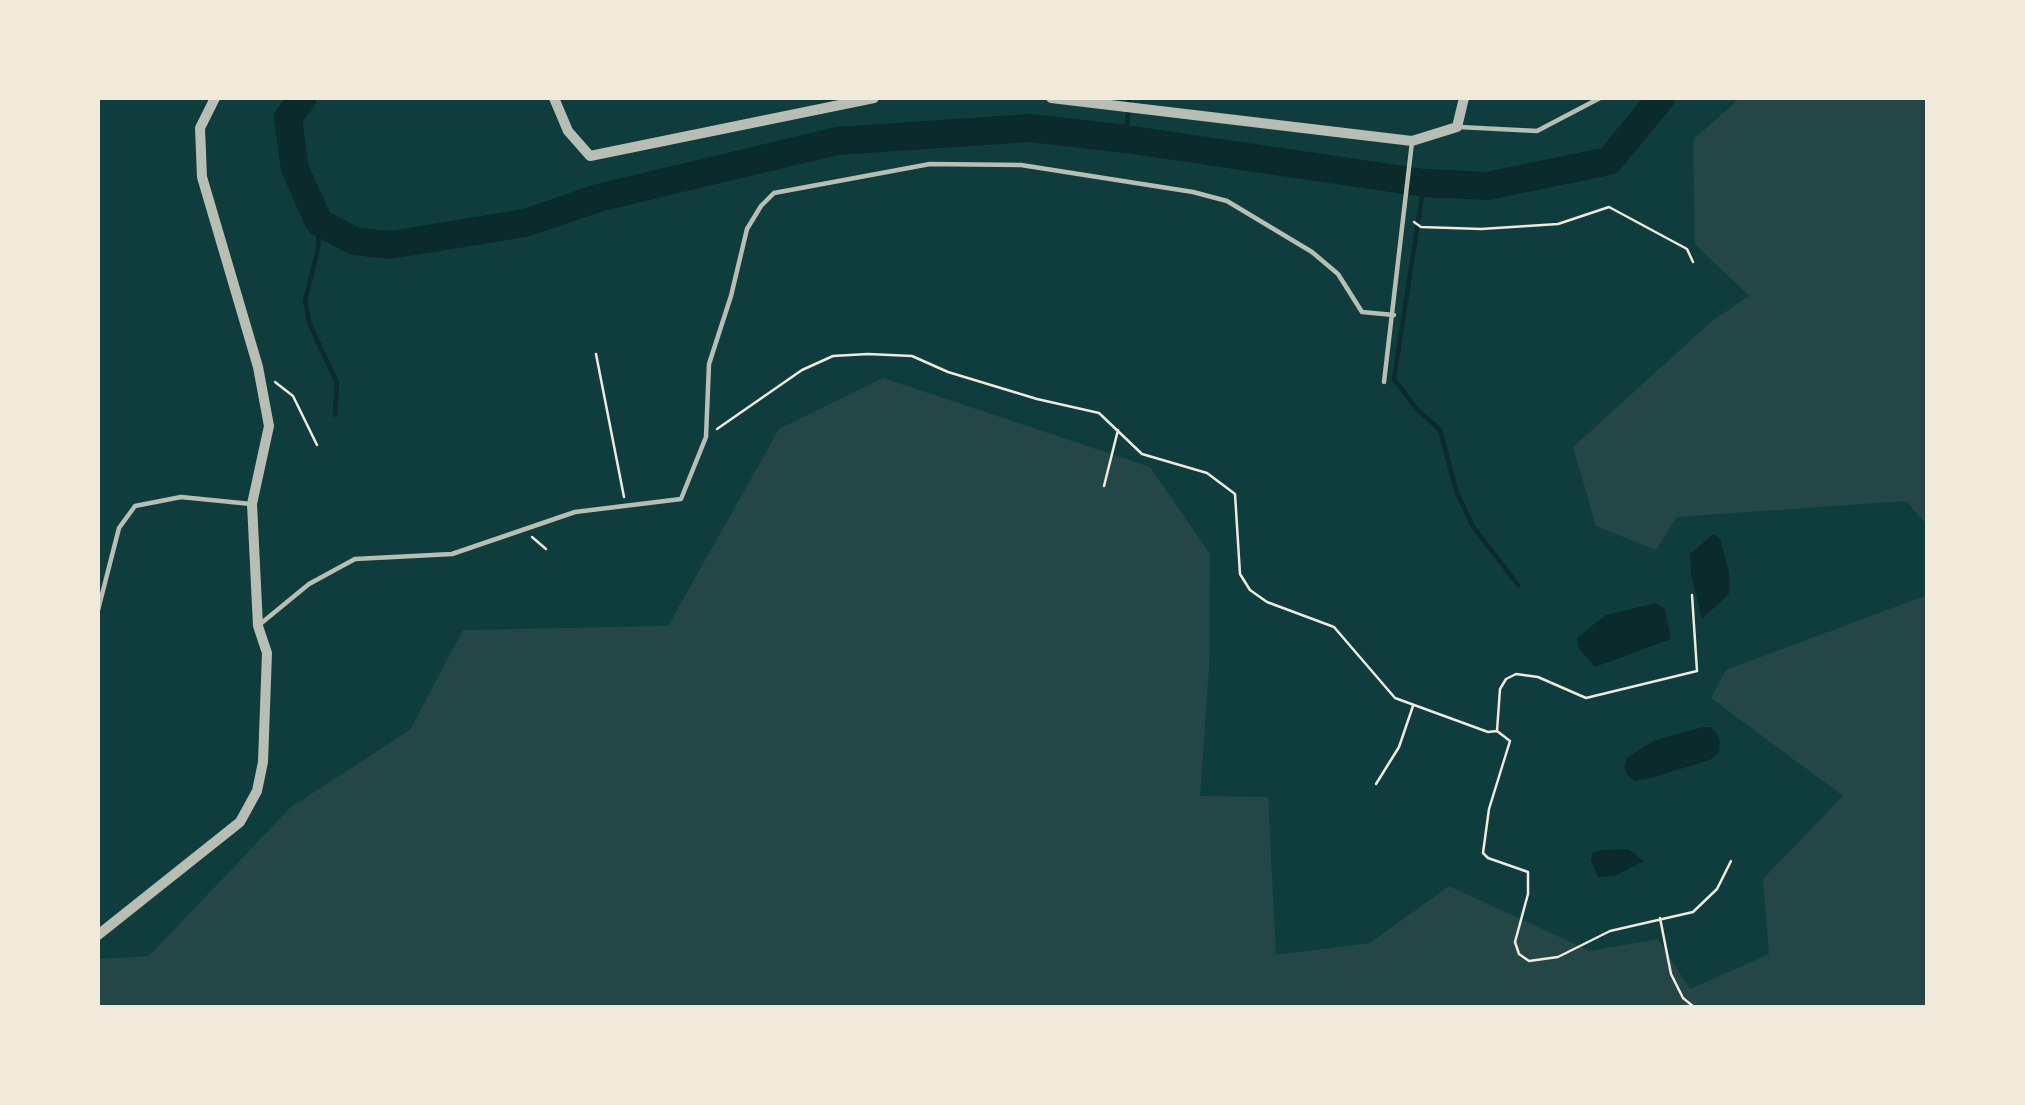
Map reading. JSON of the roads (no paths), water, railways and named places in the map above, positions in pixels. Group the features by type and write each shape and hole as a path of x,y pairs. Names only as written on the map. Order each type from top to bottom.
{"street":[{"path":"98,935 240,822 257,791 263,762 267,653 258,626 252,504 269,426 258,367 202,177 200,128 215,98"},
{"path":"554,98 568,131 590,156 874,98"},
{"path":"1051,98 1412,141 1457,127 1464,98"}],"lane":[{"path":"1457,127 1537,131 1600,98"},
{"path":"1384,382 1394,315 1412,141"},
{"path":"258,626 309,584 355,559 452,554 575,512 681,499 706,437 709,364 731,296 747,229 761,206 774,193 930,164 1021,165 1193,192 1227,201 1312,251 1338,274 1362,312 1394,315"},
{"path":"98,610 119,528 135,506 181,497 252,504"}],"waterway":[{"path":"303,98 288,118 295,169 319,222 354,241 390,245 525,223 598,198 837,141 1030,128 1126,139 1424,183 1487,186 1609,161 1661,98"},
{"path":"1126,139 1129,98"},
{"path":"1424,183 1394,379 1416,408 1440,430 1456,490 1472,525 1518,585"},
{"path":"319,222 318,249 305,301 310,325 337,383 335,415"}]}
